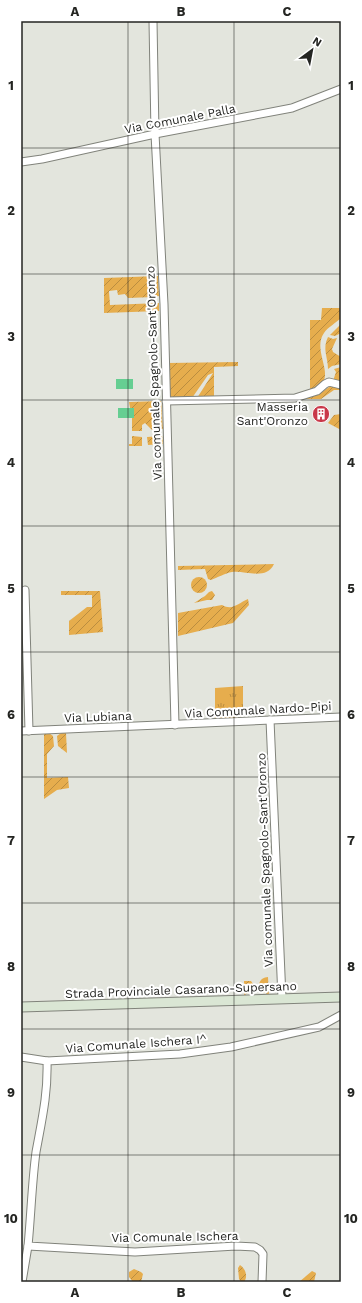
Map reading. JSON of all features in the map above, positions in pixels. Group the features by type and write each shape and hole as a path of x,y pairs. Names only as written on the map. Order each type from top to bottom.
{"main road":[{"name":"Strada Provinciale Casarano-Supersano","path":"21,1007 282,998 341,998"}],"street":[{"name":"Via comunale Spagnolo-Sant'Oronzo","path":"153,21 155,134 164,304 175,725"},
{"name":"Via Comunale Palla","path":"21,162 42,159 155,134 292,108 341,89"},
{"path":"166,401 295,398 317,391 325,384 330,382 341,385"},
{"path":"25,590 29,731"},
{"name":"Via Comunale Nardo-Pipi","path":"175,725 341,717"},
{"name":"Via comunale Spagnolo-Sant'Oronzo","path":"270,720 282,998"},
{"name":"Via Lubiana","path":"21,731 175,725"},
{"name":"Via Comunale Ischera I^","path":"47,1061 180,1054 231,1046 319,1027 341,1015"},
{"path":"21,1057 47,1061 46,1095 36,1153 28,1246 22,1282"},
{"name":"Via Comunale Ischera","path":"28,1246 135,1252 236,1246 255,1247 263,1254 262,1282"}],"green space":[{"path":"158,276 159,296 128,298 125,294 118,295 117,290 109,291 110,305 159,303 159,311 104,313 104,278"},
{"path":"322,308 341,308 341,318 324,333 321,339 320,345 325,377 320,385 310,391 310,320 321,320"},
{"path":"341,324 341,333 335,336 330,335"},
{"path":"328,337 333,339 337,338 332,349 333,352 341,357 341,364 332,366 328,369 325,345"},
{"path":"238,362 238,366 214,367 214,398 197,398 213,373 208,375 192,398 169,399 167,363"},
{"path":"341,367 341,383 333,381 336,372 334,369"},
{"path":"332,385 341,387 341,390 334,390 321,399 303,399 303,397 322,392"},
{"path":"161,401 163,429 152,430 145,423 142,425 142,431 132,431 134,408 130,408 129,402"},
{"path":"341,414 341,430 328,423 334,415"},
{"path":"132,436 142,437 142,446 129,446 129,444 132,444"},
{"path":"162,436 163,444 148,445 147,437"},
{"path":"274,564 266,572 255,574 232,572 211,580 208,579 205,569 178,570 178,566"},
{"path":"199,577 206,582 207,585 202,592 199,593 192,588 191,585 196,578"},
{"path":"61,591 100,591 103,632 69,635 69,621 87,607 92,607 92,595 61,595"},
{"path":"212,591 215,595 212,600 194,603 209,592"},
{"path":"248,599 249,605 233,623 178,636 178,613 222,605 232,607"},
{"path":"243,686 243,712 241,718 215,718 215,688"},
{"path":"44,733 49,733 53,736 54,746 47,754 47,778 68,777 69,788 57,790 44,799"},
{"path":"61,733 66,733 67,753 58,746 57,736"},
{"path":"268,977 269,996 266,993 258,991 261,980"},
{"path":"244,981 251,981 253,984 253,991 244,996"},
{"path":"240,1265 246,1273 244,1282 241,1282 239,1279 238,1268"},
{"path":"134,1269 143,1274 141,1282 133,1282 129,1277 129,1272"},
{"path":"312,1271 316,1273 314,1282 299,1282"}],"shaded area":[{"path":"116,379 133,379 133,389 116,389"},
{"path":"118,408 134,408 134,418 118,418"}],"place":[{"name":"Masseria Sant'Oronzo","path":"321,414"}]}
